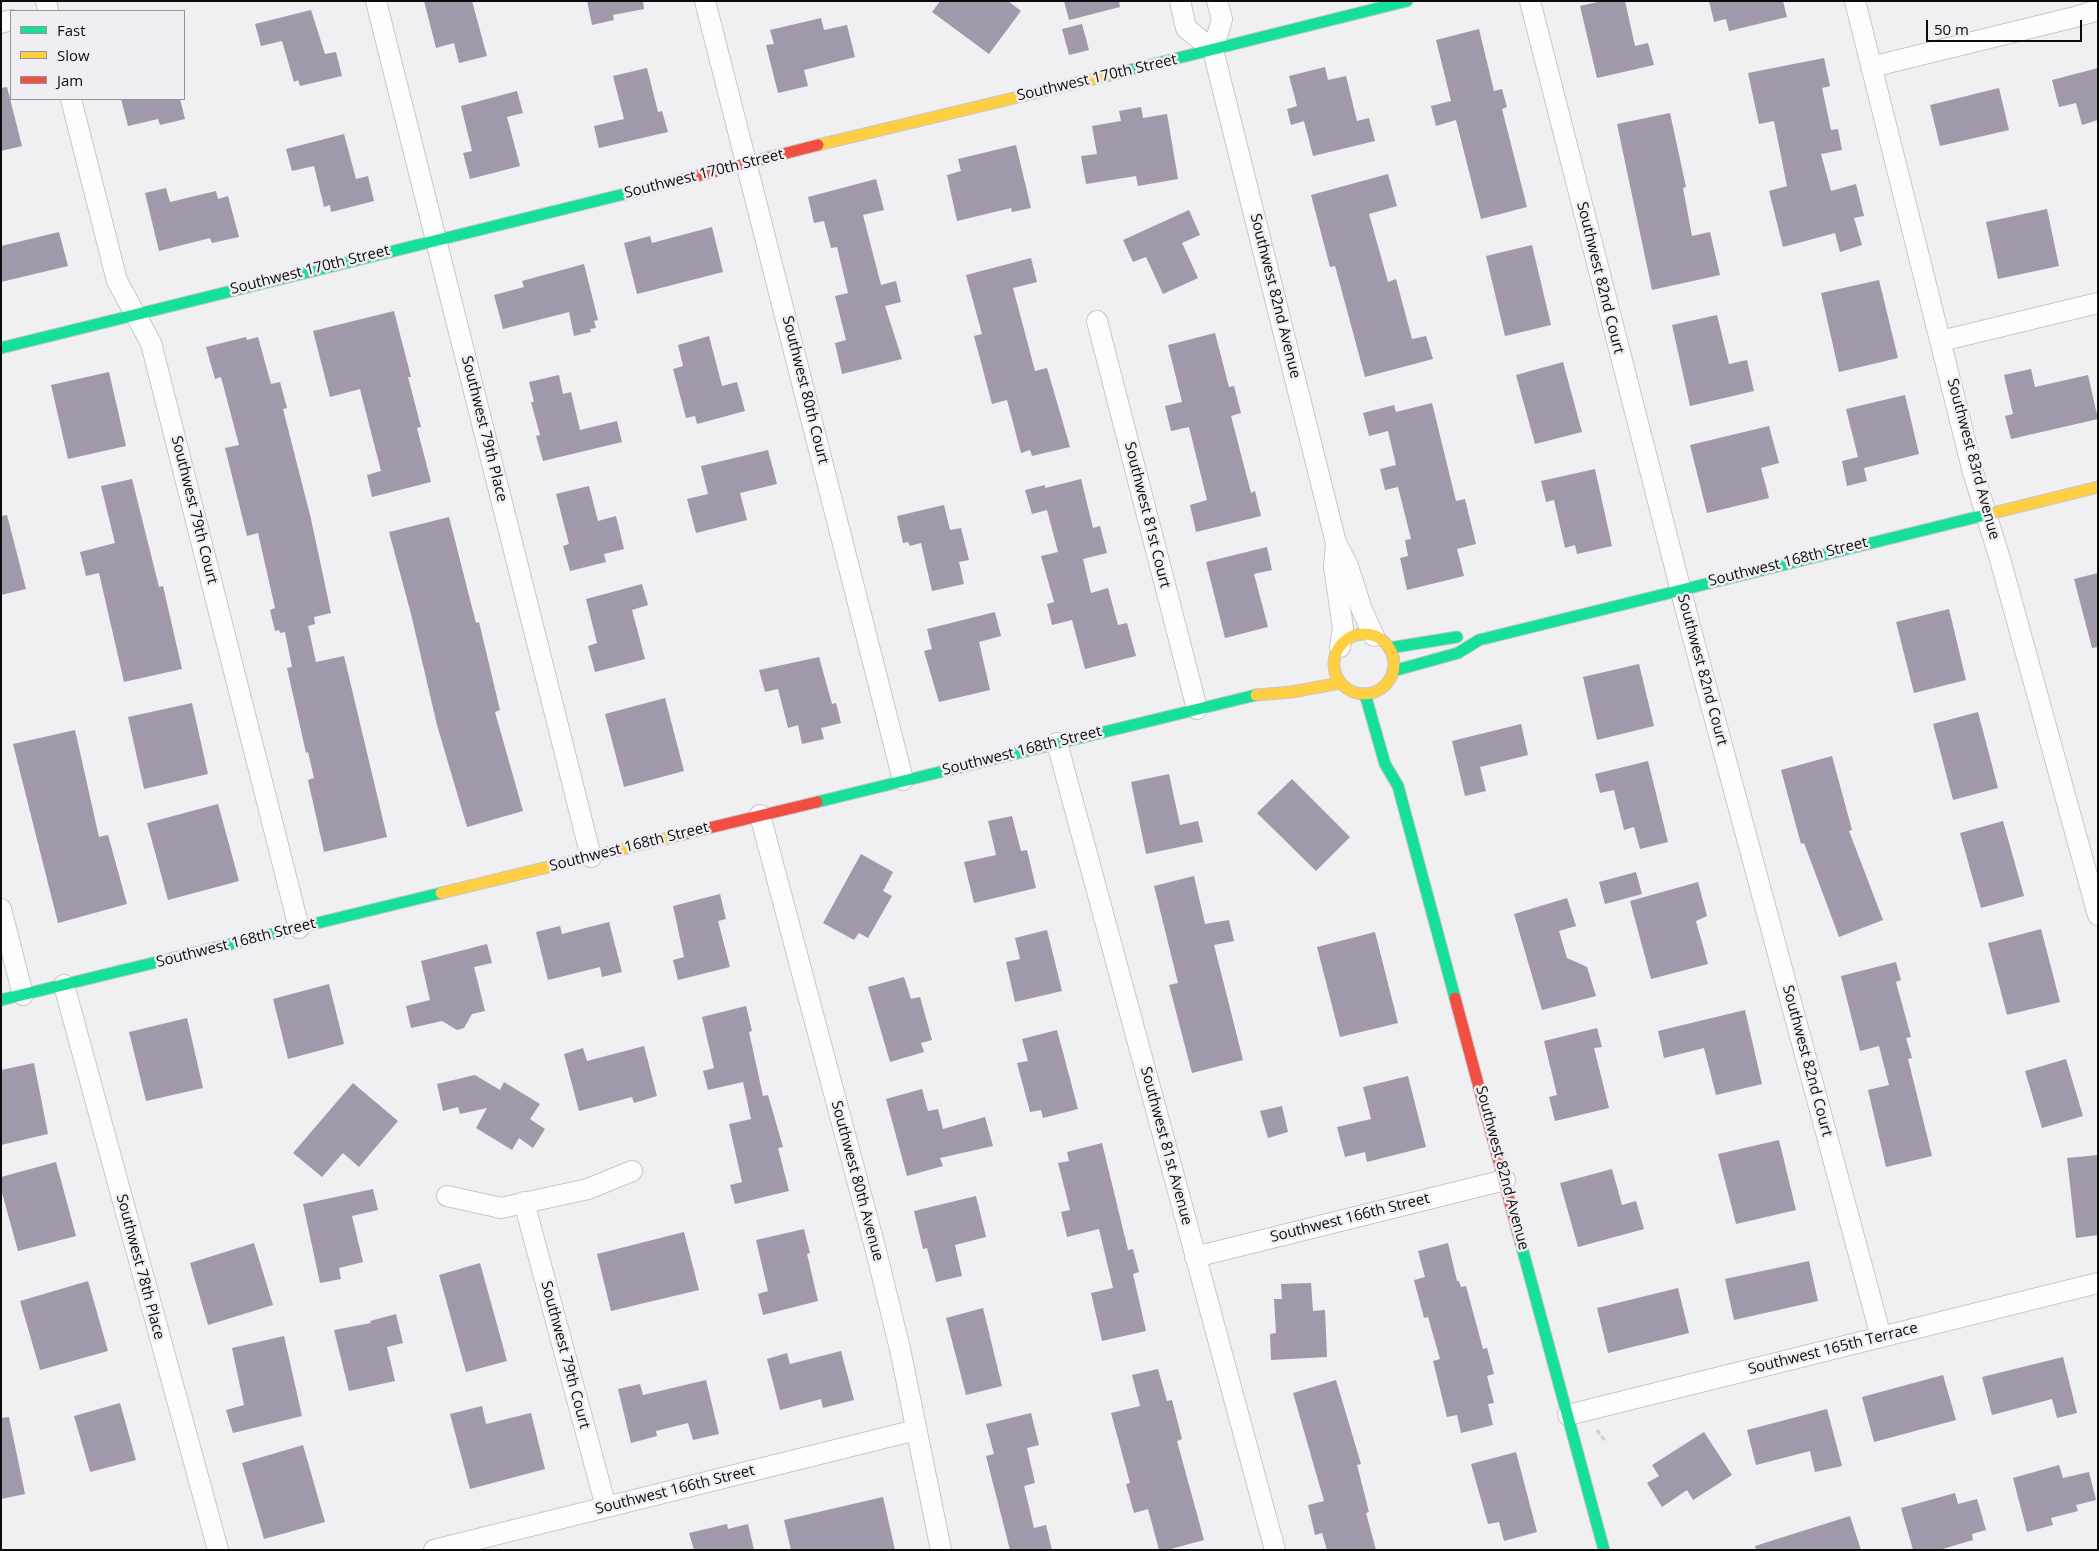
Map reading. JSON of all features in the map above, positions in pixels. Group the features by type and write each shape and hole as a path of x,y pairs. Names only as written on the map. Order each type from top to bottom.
{"street":[{"name":"Southwest 79th Place","path":"376,1 591,857"},
{"name":"Southwest 80th Court","path":"705,1 903,780"},
{"path":"1180,1 1186,28 1213,50 1222,19 1217,1"},
{"name":"Southwest 170th Street","path":"1,348 136,313 1213,50 1406,1"},
{"name":"Southwest 82nd Court","path":"1530,1 1680,589 1881,1337"},
{"name":"Southwest 83rd Avenue","path":"1855,1 1973,472 2098,915"},
{"path":"1871,67 2076,18 2098,10"},
{"name":"Southwest 82nd Avenue","path":"1213,50 1336,543 1348,566 1362,610 1382,642"},
{"name":"Southwest 79th Court","path":"71,100 118,281 152,343 299,928"},
{"path":"1941,341 2098,303"},
{"name":"Southwest 81st Court","path":"1097,321 1197,709"},
{"name":"Southwest 168th Street","path":"1393,671 1458,652 1479,640 2098,487"},
{"name":"Southwest 82nd Avenue","path":"1333,659 1343,628 1334,567 1336,543"},
{"path":"1355,636 1382,642 1392,656 1393,671 1384,692 1356,694 1340,683 1333,659 1355,636"},
{"name":"Southwest 168th Street","path":"1382,642 1455,636 1479,640"},
{"name":"Southwest 168th Street","path":"1257,694 1277,683"},
{"name":"Southwest 168th Street","path":"1,1000 1257,694 1292,692 1340,683"},
{"name":"Southwest 82nd Avenue","path":"1365,694 1384,764 1398,786 1604,1550"},
{"name":"Southwest 81st Avenue","path":"1057,743 1275,1550"},
{"name":"Southwest 82nd Avenue","path":"1398,786 1399,768"},
{"name":"Southwest 80th Avenue","path":"760,815 876,1251 900,1349 942,1550"},
{"path":"1,909 23,994"},
{"name":"Southwest 78th Place","path":"64,985 218,1550"},
{"path":"447,1196 501,1208 588,1188 632,1171"},
{"name":"Southwest 166th Street","path":"1195,1257 1505,1180"},
{"name":"Southwest 79th Court","path":"524,1202 606,1507"},
{"name":"Southwest 165th Terrace","path":"1568,1415 2098,1283"},
{"name":"Southwest 166th Street","path":"434,1550 916,1430"}],"path":[{"path":"1597,1430 1605,1441"}],"building":[{"path":"424,1 472,1 487,56 459,63 454,43 436,48"},
{"path":"587,1 643,1 644,9 613,15 614,20 592,25"},
{"path":"940,1 1008,1 1021,11 989,54 932,12"},
{"path":"1064,1 1119,1 1120,7 1069,20"},
{"path":"1602,1 1625,1 1635,46 1648,43 1654,65 1597,78 1580,6"},
{"path":"1709,1 1783,1 1787,17 1729,31 1726,19 1714,22"},
{"path":"311,10 325,54 336,52 342,76 300,86 298,80 294,82 282,41 261,46 255,24"},
{"path":"821,18 824,30 847,25 855,57 804,70 808,86 778,93 766,45 774,44 770,30"},
{"path":"1082,24 1089,50 1069,55 1062,29"},
{"path":"1479,29 1494,91 1502,89 1507,107 1502,109 1527,207 1481,219 1456,120 1436,126 1431,106 1451,101 1436,40"},
{"path":"1824,58 1830,86 1822,88 1831,130 1838,129 1842,150 1821,154 1831,191 1856,184 1864,216 1854,218 1862,245 1840,252 1835,233 1783,247 1769,191 1787,186 1774,121 1759,124 1748,73"},
{"path":"1325,67 1328,80 1346,76 1357,121 1369,118 1375,141 1313,156 1304,121 1291,125 1287,109 1297,106 1289,76"},
{"path":"647,68 658,112 662,111 668,132 599,148 594,126 624,119 613,76"},
{"path":"2098,68 2098,120 2082,125 2076,103 2059,107 2052,80"},
{"path":"7,87 22,146 1,151 1,88"},
{"path":"1999,88 2009,130 1940,146 1930,105"},
{"path":"517,91 523,113 507,117 520,166 470,179 463,153 472,151 461,106"},
{"path":"121,100 180,100 185,119 160,125 158,119 128,126"},
{"path":"1141,107 1143,118 1167,114 1178,179 1138,186 1136,176 1086,184 1081,156 1097,154 1092,126 1121,121 1119,111"},
{"path":"1670,113 1686,187 1683,188 1692,236 1710,232 1720,275 1652,290 1617,124"},
{"path":"344,134 356,179 368,176 374,201 331,212 330,205 324,207 314,166 292,171 286,149"},
{"path":"1016,145 1031,208 1012,212 1011,208 957,221 947,175 961,171 958,159"},
{"path":"1388,174 1397,206 1369,214 1388,282 1396,279 1412,339 1426,336 1433,359 1365,377 1335,266 1330,267 1311,195"},
{"path":"876,179 884,210 863,215 881,285 896,281 901,302 885,306 902,359 842,374 835,343 846,340 835,296 848,293 837,247 831,248 824,221 814,223 808,197"},
{"path":"166,188 170,202 216,191 218,199 228,196 239,237 212,243 210,238 159,251 145,193"},
{"path":"2047,209 2059,266 1998,279 1986,222"},
{"path":"1189,210 1200,235 1182,243 1198,278 1163,294 1146,257 1133,262 1123,240"},
{"path":"712,227 723,272 637,294 624,243 650,236 652,243"},
{"path":"59,232 68,266 1,282 1,246"},
{"path":"1532,245 1551,325 1505,336 1486,256"},
{"path":"1031,258 1037,282 1013,288 1035,371 1047,368 1070,447 1032,456 1030,450 1021,453 1007,400 992,404 974,336 982,334 966,275"},
{"path":"584,264 598,320 594,321 596,328 590,329 591,332 574,336 569,312 503,329 494,295 524,287 522,281"},
{"path":"1879,280 1898,358 1839,372 1821,293"},
{"path":"394,311 411,377 408,377 421,427 417,428 431,482 372,497 367,475 381,471 360,389 330,397 313,331"},
{"path":"1717,315 1729,364 1747,360 1754,391 1690,406 1672,325"},
{"path":"1215,333 1229,387 1234,386 1241,413 1231,416 1251,493 1255,491 1261,516 1196,532 1190,505 1207,500 1189,427 1171,431 1165,406 1182,402 1168,345"},
{"path":"709,336 722,386 737,382 745,411 697,424 695,416 686,418 673,369 683,366 678,345"},
{"path":"246,337 247,340 258,337 271,384 280,382 287,408 283,409 311,519 331,613 314,617 315,624 308,626 316,662 344,656 387,837 324,852 308,780 314,778 308,752 306,753 287,668 292,667 285,632 275,631 270,610 275,608 258,533 247,536 225,448 239,445 221,377 215,379 206,347"},
{"path":"1563,362 1582,432 1535,444 1516,375"},
{"path":"2031,369 2035,387 2088,375 2098,419 2011,439 2005,416 2013,414 2004,375"},
{"path":"109,372 126,446 68,459 51,385"},
{"path":"559,375 563,394 571,392 580,430 617,421 622,442 543,461 536,436 540,435 531,402 534,402 529,382"},
{"path":"1905,395 1919,454 1864,468 1867,481 1847,486 1842,461 1858,457 1846,409"},
{"path":"1432,403 1456,501 1465,499 1476,544 1457,549 1464,576 1407,590 1400,558 1408,556 1405,540 1411,539 1398,487 1385,490 1380,469 1396,465 1388,431 1369,436 1363,413 1394,405 1396,412"},
{"path":"1769,426 1779,463 1761,468 1769,498 1707,513 1690,445"},
{"path":"768,450 777,484 740,493 747,520 696,533 687,499 708,494 701,466"},
{"path":"1595,469 1612,546 1577,554 1575,545 1565,548 1554,500 1546,502 1541,481"},
{"path":"132,479 159,587 163,586 182,669 124,682 99,573 86,576 80,552 115,543 101,486"},
{"path":"1081,479 1093,528 1100,526 1107,553 1083,559 1091,593 1108,588 1118,625 1127,623 1136,656 1085,669 1072,620 1052,625 1047,604 1054,602 1041,556 1058,552 1047,510 1032,514 1025,490 1045,485 1045,488"},
{"path":"589,486 598,521 616,516 624,549 604,554 606,562 570,571 563,546 569,544 556,494"},
{"path":"944,505 950,530 961,528 969,560 959,562 964,584 932,591 921,543 910,546 908,542 903,543 897,516"},
{"path":"7,515 26,589 1,595 1,516"},
{"path":"449,517 476,623 479,622 500,710 495,712 523,811 467,827 437,725 411,614 389,532"},
{"path":"1267,547 1272,570 1254,574 1268,627 1225,638 1206,562"},
{"path":"2098,573 2098,647 2092,648 2074,579"},
{"path":"642,584 648,605 632,610 645,659 595,672 588,646 597,643 586,599"},
{"path":"1949,609 1966,680 1914,693 1896,622"},
{"path":"995,612 1001,636 979,642 990,690 939,702 924,651 932,649 927,629"},
{"path":"819,657 832,704 836,703 841,723 821,728 824,739 802,744 798,725 788,728 778,689 765,692 759,670"},
{"path":"1639,664 1654,726 1597,740 1583,677"},
{"path":"665,698 684,771 624,787 605,714"},
{"path":"192,703 208,774 144,789 128,717"},
{"path":"1978,712 1998,788 1953,800 1933,724"},
{"path":"1521,724 1528,755 1480,767 1486,791 1465,796 1452,741"},
{"path":"75,730 99,837 108,835 127,904 58,923 13,744"},
{"path":"1832,756 1852,830 1849,831 1883,920 1839,937 1804,843 1801,844 1781,770"},
{"path":"1648,761 1668,842 1640,849 1634,827 1624,830 1614,790 1600,793 1595,774"},
{"path":"1169,774 1180,825 1198,821 1203,842 1146,854 1131,782"},
{"path":"1292,779 1350,837 1316,871 1257,813"},
{"path":"218,804 239,881 168,900 147,823"},
{"path":"1012,816 1021,851 1027,850 1036,888 974,903 964,862 996,855 988,821"},
{"path":"2003,821 2024,896 1981,908 1960,833"},
{"path":"861,854 893,872 883,891 892,896 868,938 859,933 854,940 823,923"},
{"path":"1636,872 1642,894 1605,904 1599,882"},
{"path":"1194,876 1205,924 1229,920 1234,941 1214,945 1243,1060 1192,1073 1169,985 1178,983 1154,886"},
{"path":"1698,882 1707,916 1696,921 1708,964 1651,979 1630,901"},
{"path":"720,894 726,919 718,921 730,967 678,980 673,960 684,957 673,906"},
{"path":"1567,898 1576,926 1559,931 1567,958 1587,967 1596,996 1542,1010 1514,914"},
{"path":"609,922 622,972 602,977 600,967 548,980 536,932 560,926 562,934"},
{"path":"2041,929 2060,1002 2007,1015 1988,943"},
{"path":"1047,930 1062,991 1015,1002 1006,962 1020,959 1015,938"},
{"path":"1375,932 1398,1023 1340,1037 1317,947"},
{"path":"487,944 492,963 474,967 485,1011 472,1014 464,1028 457,1030 442,1021 411,1028 406,1006 430,1000 421,961"},
{"path":"1896,962 1901,980 1896,982 1911,1037 1906,1038 1912,1058 1908,1059 1932,1156 1886,1167 1868,1090 1889,1085 1879,1046 1860,1051 1841,976"},
{"path":"904,977 911,999 920,997 932,1040 921,1043 924,1052 890,1062 868,987"},
{"path":"329,984 344,1044 288,1059 273,999"},
{"path":"746,1006 752,1031 749,1032 763,1096 768,1095 783,1147 778,1148 789,1191 735,1204 730,1185 742,1182 729,1124 751,1119 743,1082 708,1090 703,1071 714,1068 702,1017"},
{"path":"1745,1010 1762,1084 1716,1095 1704,1048 1664,1058 1658,1031"},
{"path":"187,1018 203,1088 146,1101 129,1032"},
{"path":"1597,1028 1602,1047 1594,1048 1609,1108 1555,1121 1549,1097 1557,1095 1544,1041"},
{"path":"1057,1030 1078,1109 1043,1118 1041,1110 1030,1112 1017,1063 1028,1061 1022,1039"},
{"path":"644,1046 657,1096 634,1103 632,1097 579,1111 564,1054 583,1048 587,1061"},
{"path":"2066,1059 2083,1116 2042,1128 2025,1071"},
{"path":"34,1063 48,1134 1,1145 1,1070"},
{"path":"475,1075 500,1090 504,1082 540,1104 530,1119 545,1129 533,1148 519,1138 512,1150 476,1128 487,1108 460,1114 458,1107 443,1111 437,1084"},
{"path":"1408,1076 1426,1147 1367,1162 1365,1152 1345,1157 1337,1127 1371,1119 1363,1087"},
{"path":"353,1083 398,1121 359,1167 343,1153 322,1177 293,1153"},
{"path":"922,1089 928,1111 938,1109 943,1129 985,1117 993,1146 940,1158 943,1166 907,1176 886,1099"},
{"path":"1282,1106 1288,1132 1268,1138 1260,1111"},
{"path":"1779,1140 1796,1210 1736,1224 1718,1154"},
{"path":"1102,1143 1128,1250 1133,1249 1139,1272 1133,1274 1146,1331 1102,1341 1091,1293 1113,1288 1099,1229 1067,1237 1061,1212 1070,1210 1058,1163 1069,1161 1067,1152"},
{"path":"2098,1155 2098,1235 2076,1238 2067,1158"},
{"path":"56,1162 76,1236 18,1251 1,1189 1,1177"},
{"path":"1612,1169 1622,1205 1636,1201 1644,1229 1578,1247 1560,1183"},
{"path":"373,1189 378,1210 352,1216 363,1262 339,1268 341,1279 320,1283 303,1204"},
{"path":"976,1196 986,1237 955,1245 962,1276 936,1282 927,1248 923,1249 914,1211"},
{"path":"804,1229 810,1253 807,1254 818,1301 763,1315 758,1294 768,1291 756,1240"},
{"path":"684,1232 699,1290 611,1311 597,1254"},
{"path":"254,1243 273,1305 208,1325 190,1263"},
{"path":"1448,1243 1457,1281 1459,1281 1461,1287 1466,1286 1483,1349 1487,1348 1494,1374 1487,1376 1494,1403 1488,1404 1493,1425 1461,1433 1457,1415 1447,1417 1433,1361 1440,1359 1428,1317 1424,1318 1414,1280 1425,1277 1418,1251"},
{"path":"1809,1261 1818,1301 1734,1320 1725,1279"},
{"path":"480,1263 507,1361 466,1372 439,1275"},
{"path":"88,1281 108,1351 40,1370 20,1301"},
{"path":"1311,1283 1313,1311 1325,1310 1327,1357 1271,1360 1270,1334 1276,1333 1274,1299 1282,1299 1281,1284"},
{"path":"1678,1288 1689,1333 1608,1353 1597,1308"},
{"path":"983,1308 1002,1386 966,1395 946,1318"},
{"path":"396,1314 403,1343 387,1347 395,1381 349,1391 334,1330 371,1323 370,1321"},
{"path":"284,1336 302,1416 233,1433 226,1410 244,1405 232,1348"},
{"path":"841,1351 854,1400 823,1408 821,1399 780,1410 767,1359 787,1353 790,1364"},
{"path":"2063,1357 2077,1413 2057,1418 2052,1399 1992,1415 1982,1377"},
{"path":"1158,1369 1167,1401 1172,1400 1182,1439 1177,1441 1204,1540 1167,1550 1159,1550 1148,1509 1134,1513 1126,1484 1130,1483 1111,1413 1140,1406 1132,1375"},
{"path":"1943,1375 1956,1420 1874,1442 1862,1397"},
{"path":"706,1380 719,1434 693,1440 688,1423 656,1431 657,1436 631,1443 618,1389 640,1384 643,1395"},
{"path":"1336,1380 1361,1464 1357,1465 1369,1512 1366,1513 1376,1550 1327,1550 1322,1533 1315,1535 1308,1505 1324,1501 1293,1393"},
{"path":"120,1403 136,1460 90,1472 74,1416"},
{"path":"482,1406 486,1424 531,1413 545,1469 470,1489 450,1414"},
{"path":"1827,1409 1842,1466 1815,1472 1810,1451 1756,1465 1747,1430"},
{"path":"1031,1413 1039,1445 1027,1448 1035,1483 1024,1486 1034,1528 1046,1525 1052,1550 1010,1550 986,1456 994,1454 986,1424"},
{"path":"9,1417 25,1494 1,1499 1,1418"},
{"path":"1704,1432 1732,1475 1693,1500 1687,1490 1662,1507 1647,1483 1659,1476 1652,1465"},
{"path":"303,1445 325,1522 264,1539 242,1463"},
{"path":"1516,1452 1537,1532 1504,1541 1499,1522 1488,1524 1471,1464"},
{"path":"2059,1465 2063,1478 2089,1472 2096,1500 2076,1505 2078,1511 2051,1518 2053,1525 2027,1532 2013,1478"},
{"path":"1955,1493 1958,1504 1977,1499 1986,1530 1972,1534 1973,1540 1939,1550 1913,1550 1901,1508"},
{"path":"883,1497 895,1550 791,1550 784,1520"},
{"path":"1850,1516 1861,1550 1756,1550 1755,1546"},
{"path":"727,1524 728,1529 748,1524 754,1550 694,1550 689,1533"}],"traffic: fast":[{"path":"1110,75 1407,1"},
{"path":"1,348 673,182"},
{"path":"1393,671 1458,653 1479,640 1997,512"},
{"path":"1389,648 1457,637"},
{"path":"1365,694 1385,764 1398,786 1455,998"},
{"path":"817,802 1256,695"},
{"path":"1,1000 441,893"},
{"path":"1521,1244 1604,1550"}],"traffic: slow":[{"path":"818,145 1110,75"},
{"path":"1997,512 2098,487"},
{"path":"1364,634 1381,639 1389,647 1394,664 1389,681 1381,689 1364,694 1347,689 1339,681 1334,664 1339,647 1347,639 1364,634"},
{"path":"1256,695 1292,692 1340,683"},
{"path":"441,893 684,834"}],"traffic: jam":[{"path":"673,182 818,145"},
{"path":"684,834 817,802"},
{"path":"1455,998 1521,1244"}]}
